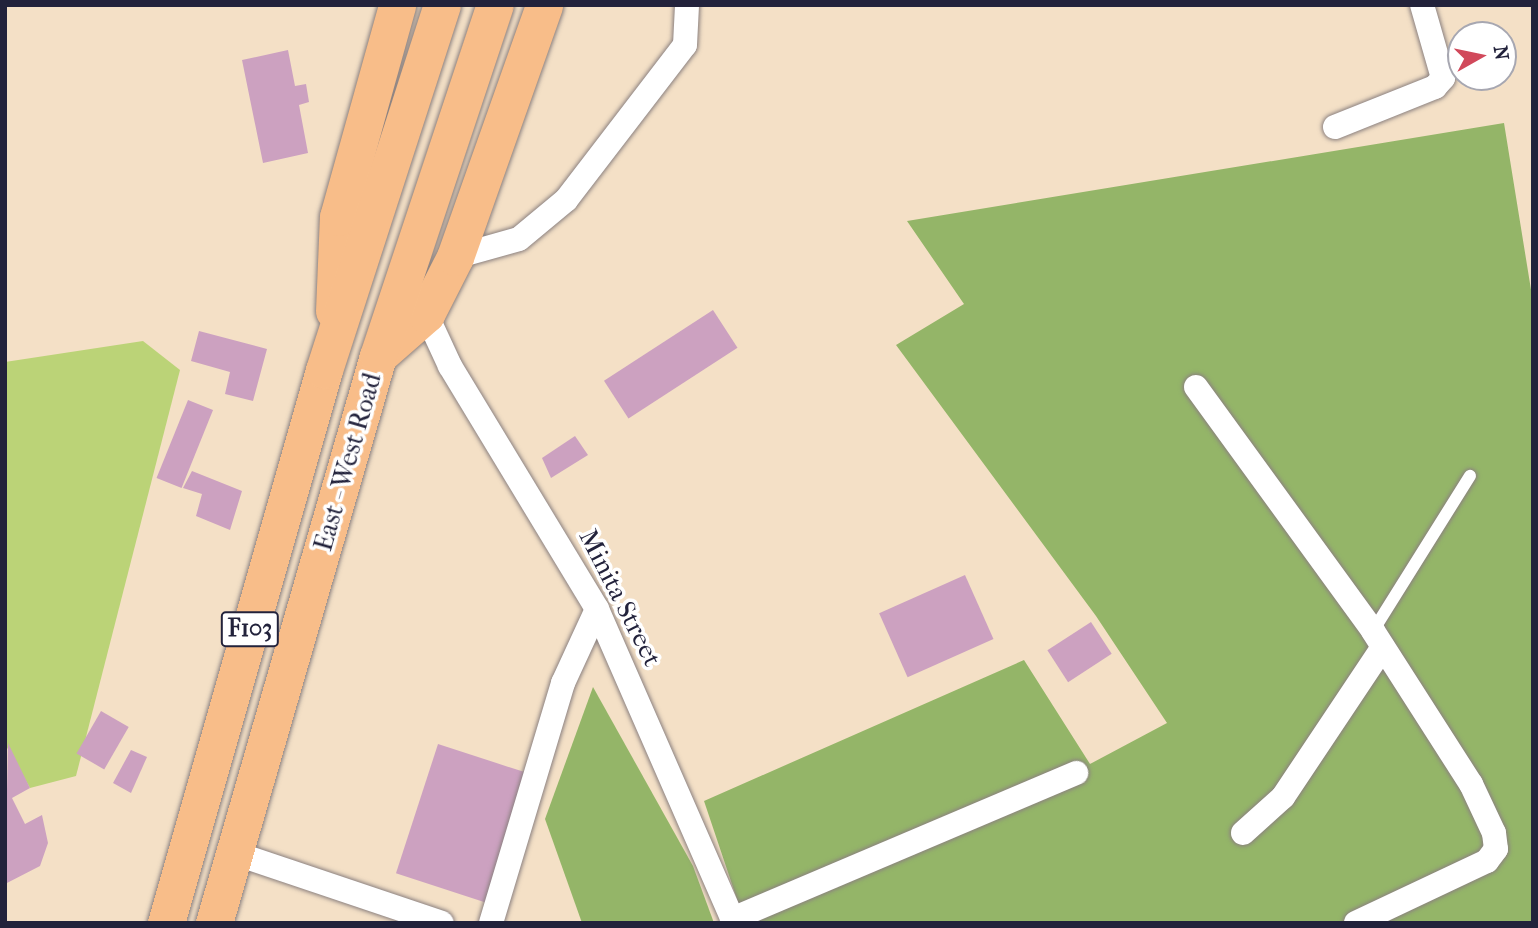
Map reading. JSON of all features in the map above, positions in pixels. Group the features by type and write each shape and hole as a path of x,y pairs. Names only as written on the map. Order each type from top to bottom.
{"main road":[{"path":"335,335 338,217 397,5"},
{"name":"East - West Road","path":"166,923 335,335 442,5"},
{"name":"East - West Road","path":"214,923 378,356 495,5"},
{"path":"378,356 426,314 455,257 544,5"}],"street":[{"path":"455,257 519,239 566,200 685,45 687,5"},
{"path":"1335,127 1435,87 1443,78 1422,5"},
{"name":"Minita Street","path":"426,314 450,366 597,609 733,921"},
{"path":"1196,387 1378,639 1471,785 1496,849 1474,869 1356,923"},
{"path":"491,923 559,695 597,609"},
{"path":"1243,833 1283,797 1378,639"},
{"path":"733,921 1076,773"},
{"path":"234,853 442,923"}],"lane":[{"path":"1378,639 1470,476"}],"green space":[{"path":"1504,123 1533,302 1533,923 745,923 704,801 1024,660 1090,764 1167,723 1096,616 896,345 964,304 907,221"},
{"path":"143,341 180,370 76,776 30,788 5,744 5,362"},
{"path":"593,687 693,866 714,923 582,923 545,819"}],"building":[{"path":"288,50 295,86 306,84 309,102 299,105 308,153 263,163 242,60"},
{"path":"713,310 738,348 628,419 604,381"},
{"path":"199,331 267,349 253,401 225,394 230,372 191,361"},
{"path":"188,400 213,410 182,488 157,478"},
{"path":"575,436 588,455 551,478 542,458"},
{"path":"192,471 242,491 230,530 196,516 202,494 183,488"},
{"path":"965,575 993,639 908,677 879,613"},
{"path":"1091,622 1112,654 1068,682 1047,650"},
{"path":"101,711 129,727 104,769 76,753"},
{"path":"8,743 30,788 12,798 25,824 42,815 48,843 40,866 5,884"},
{"path":"438,744 528,773 486,903 396,873"},
{"path":"131,750 147,757 131,793 113,783"}]}
